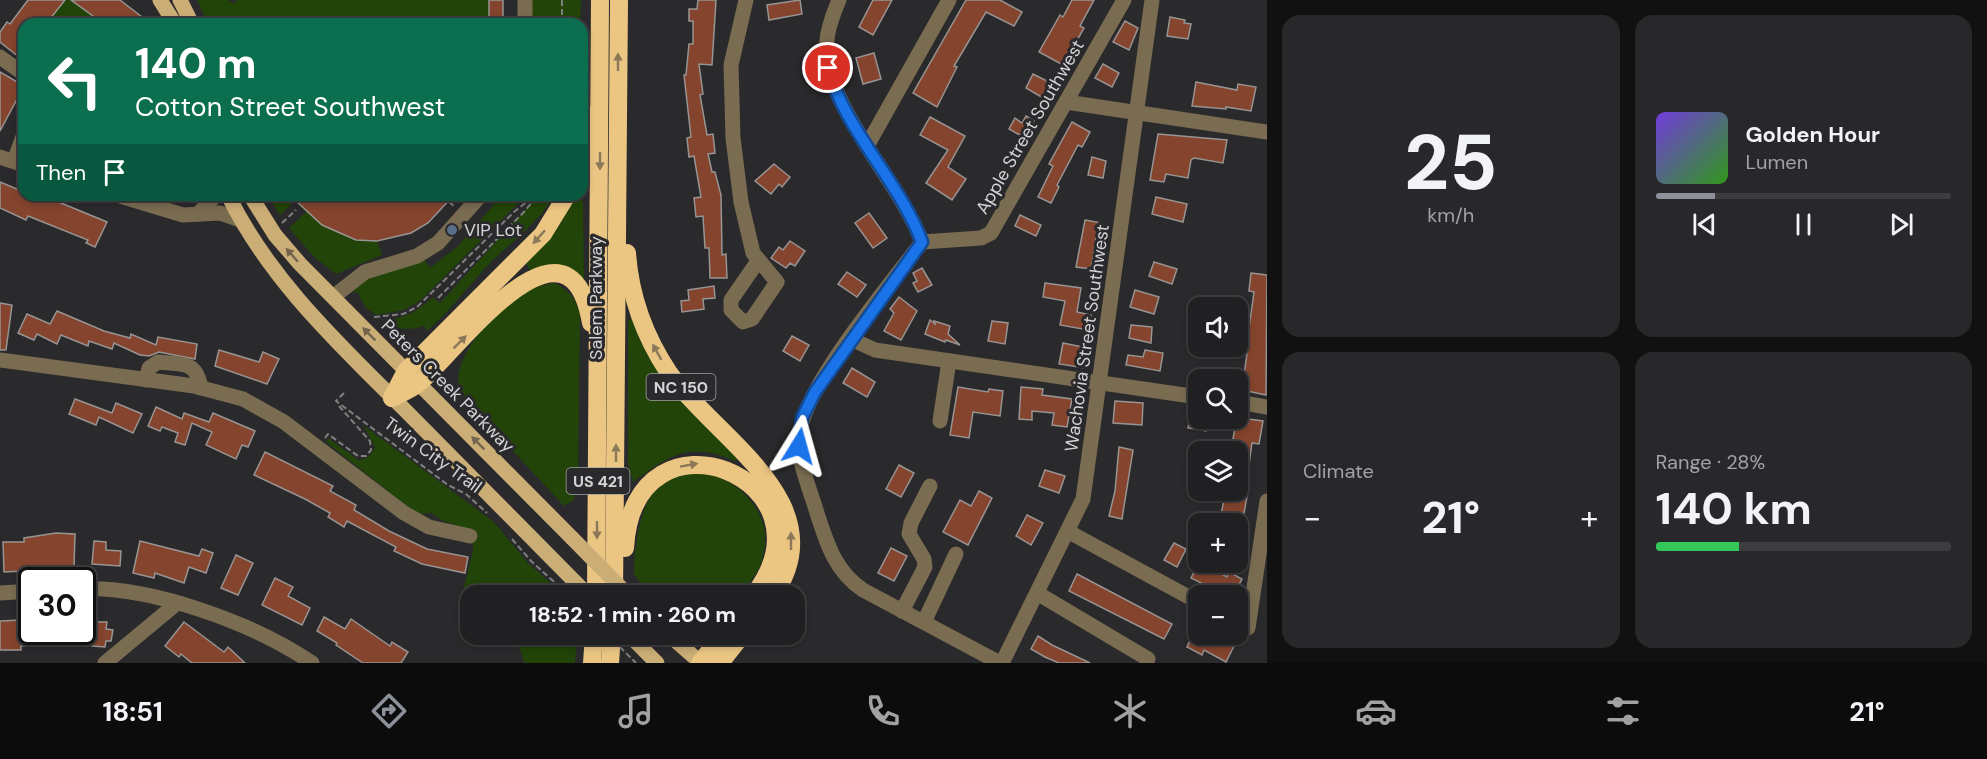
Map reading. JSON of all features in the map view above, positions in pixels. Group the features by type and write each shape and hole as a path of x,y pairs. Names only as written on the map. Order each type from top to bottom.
{"highway":[{"name":"Salem Parkway","path":"596,585 600,0"},
{"name":"Salem Parkway","path":"614,585 619,0"},
{"path":"588,130 591,57 600,40"},
{"name":"NC 150","path":"618,150 626,164 626,244 631,283 650,340 679,386 773,486 787,513 791,532 791,552 786,571 779,585"},
{"path":"392,398 543,234 563,201"},
{"path":"412,378 514,288 530,278 547,274 568,279 585,297 598,366"},
{"path":"620,585 623,579 628,520 638,502 662,475 680,467 698,464 715,465 740,477 755,489 769,510 776,534 774,558 761,585"},
{"path":"592,663 593,645"},
{"path":"610,645 610,663"},
{"path":"700,663 714,645"},
{"path":"720,663 734,645"}],"main road":[{"path":"160,0 171,18"},
{"path":"180,0 189,18"},
{"path":"231,201 240,220 282,280 336,341 570,585"},
{"name":"Peters Creek Parkway","path":"254,201 288,250 618,585"},
{"path":"638,645 657,663"},
{"path":"680,645 700,663"}],"street":[{"path":"525,0 525,18"},
{"path":"746,0 734,45 730,91 741,202 753,253 758,261"},
{"path":"839,0 827,37 828,68 842,107 908,208 922,242 850,339 815,392 800,428 800,456 828,548 838,567 854,584 1001,663"},
{"path":"867,144 950,0"},
{"name":"Apple Street Southwest","path":"922,242 981,238 991,233 1124,0"},
{"name":"Wachovia Street Southwest","path":"1001,663 1083,499 1152,0"},
{"path":"0,57 18,70"},
{"path":"1066,102 1267,132"},
{"path":"135,201 174,214 220,213 240,220"},
{"path":"198,214 210,201"},
{"path":"333,297 365,272 417,256 433,247 447,235 476,201"},
{"path":"850,339 875,350 1188,396"},
{"path":"0,360 201,388 243,399 264,410 318,447 416,521 445,531 470,536"},
{"path":"940,421 949,361"},
{"path":"1248,404 1267,407"},
{"path":"902,611 925,567 924,559 909,534 911,523 930,486"},
{"path":"1248,600 1267,501"},
{"path":"1069,531 1188,596"},
{"path":"924,622 956,554"},
{"path":"96,590 130,594 209,613 264,635 312,663"},
{"path":"0,592 18,591"},
{"path":"1037,593 1148,659"},
{"path":"105,663 176,604"}],"path":[{"path":"562,0 562,18"},
{"path":"374,317 403,314 417,308 515,211 529,201"},
{"path":"438,298 532,201"},
{"path":"282,223 297,210"},
{"path":"318,447 328,434 358,456 366,456 371,450 370,441 336,401 344,393"},
{"name":"Twin City Trail","path":"336,401 448,485 466,494 492,518"},
{"path":"509,534 531,561 566,583"},
{"path":"620,645 636,663"}],"green space":[{"path":"65,0 71,0 96,18 51,18"},
{"path":"197,0 228,0 234,4 237,0 503,0 503,18 205,18"},
{"path":"532,0 581,0 580,18 532,18"},
{"path":"271,201 295,201 280,215"},
{"path":"295,201 448,201 437,213 410,232 377,241 382,255 336,274 314,257 289,228 306,212"},
{"path":"497,201 521,201 420,301 404,310 376,315 365,307 358,293 353,292 360,282 424,259 430,268 458,246"},
{"path":"534,201 550,201 532,224 487,266 427,331 424,326 403,329 383,320 398,318 410,313 433,297 440,303"},
{"path":"572,201 583,201 584,286 532,272 526,264 560,225"},
{"path":"555,283 572,296 580,315 578,471 574,500 564,506 461,395 458,381 467,352 488,323 525,292"},
{"path":"634,316 739,458 735,461 705,452 681,454 669,458 633,482 628,464 628,322"},
{"path":"363,425 494,522 528,563 553,585 464,585 473,550 472,530 443,521 431,513 421,514 411,509 326,442 328,438 358,460 370,455 375,447"},
{"path":"704,471 720,477 734,485 756,508 762,521 765,537 764,553 758,570 747,585 643,585 634,575 637,537 650,497 667,480"},
{"path":"516,645 576,645 575,663 524,663 521,651"}],"building":[{"path":"28,0 65,0 51,18 18,18 18,56 0,42 0,32 7,22 10,24"},
{"path":"71,0 120,0 143,18 96,18"},
{"path":"489,0 503,0 503,18 489,18"},
{"path":"698,0 716,0 712,65 699,64 703,94 700,95 707,135 713,134 715,153 708,154 721,195 722,255 726,254 727,278 710,278 709,248 705,248 703,216 696,217 694,198 701,197 694,156 689,157 687,138 691,137 684,75 686,75 689,44 693,44 693,21 689,21 689,9 697,9"},
{"path":"800,0 802,14 769,20 767,5"},
{"path":"873,0 892,0 873,35 859,27"},
{"path":"966,0 1000,0 1022,12 1014,26 986,12 954,66 957,67 937,107 913,93"},
{"path":"1072,0 1094,0 1080,26 1084,28 1063,65 1039,52 1060,15 1063,17"},
{"path":"1170,17 1185,20 1184,23 1191,24 1188,39 1167,36"},
{"path":"1125,21 1138,28 1129,50 1113,42"},
{"path":"874,53 881,79 863,84 856,58"},
{"path":"1103,64 1119,73 1112,87 1095,78"},
{"path":"0,72 18,82 18,97 0,131"},
{"path":"1033,74 1051,83 1043,98 1026,88"},
{"path":"1196,82 1237,90 1238,84 1256,87 1251,111 1226,107 1226,109 1192,106"},
{"path":"1026,116 1034,121 1025,138 1009,129 1015,118 1022,123"},
{"path":"930,117 965,136 948,167 966,179 952,200 926,183 948,150 920,135"},
{"path":"1072,122 1090,132 1082,147 1078,145 1057,185 1059,187 1051,203 1038,197 1053,166 1049,164"},
{"path":"1158,134 1227,140 1223,163 1194,158 1191,160 1188,178 1166,174 1164,182 1150,180"},
{"path":"1092,157 1106,161 1103,178 1088,175"},
{"path":"774,164 790,177 782,187 779,184 771,194 755,181"},
{"path":"0,182 18,190 18,201 56,201 107,222 95,247 86,243 88,240 28,216 26,220 0,208"},
{"path":"1156,197 1187,204 1183,222 1152,214"},
{"path":"296,201 448,201 428,223 411,233 377,241 356,240 322,225"},
{"path":"869,213 887,238 873,248 855,223"},
{"path":"1020,215 1041,225 1036,236 1015,226"},
{"path":"1085,220 1102,223 1099,239 1096,238 1091,269 1076,267"},
{"path":"790,241 805,251 795,266 790,263 786,268 771,258 779,247 783,250"},
{"path":"1154,262 1177,269 1172,284 1149,276"},
{"path":"922,268 932,285 918,292 913,283 917,281 913,273"},
{"path":"847,272 866,285 857,297 838,284"},
{"path":"1251,273 1267,275 1266,395 1248,391 1248,369 1245,369 1254,292 1249,291"},
{"path":"1045,283 1081,288 1077,312 1091,315 1088,330 1060,325 1065,301 1043,297"},
{"path":"714,286 715,298 703,299 704,309 682,312 681,301 689,300 688,290"},
{"path":"1135,290 1159,297 1154,314 1130,307"},
{"path":"899,297 917,311 901,340 884,331 894,313 890,309"},
{"path":"0,303 12,305 6,350 0,350"},
{"path":"57,311 104,331 130,338 131,334 156,345 158,337 197,344 195,359 159,352 149,356 140,355 114,343 112,349 89,341 88,346 61,335 57,344 37,334 34,340 18,333 27,314 50,324"},
{"path":"930,320 935,324 934,321 950,326 948,334 960,345 925,334"},
{"path":"992,321 1008,323 1005,344 988,341"},
{"path":"1131,325 1152,327 1151,343 1129,338"},
{"path":"792,336 809,345 800,361 783,351"},
{"path":"1063,343 1088,348 1085,368 1059,364"},
{"path":"219,350 259,362 263,352 279,359 267,384 215,366"},
{"path":"1145,350 1163,353 1160,371 1126,365 1128,355 1143,357"},
{"path":"852,368 875,382 867,397 843,383"},
{"path":"958,387 988,392 989,389 1003,391 1000,416 973,412 969,438 950,435"},
{"path":"1021,387 1043,389 1042,395 1072,399 1067,427 1052,425 1054,413 1032,411 1032,420 1019,419"},
{"path":"75,399 112,413 116,403 142,414 133,433 99,417 96,425 69,414"},
{"path":"1115,401 1143,403 1142,425 1113,423"},
{"path":"156,407 182,419 184,413 209,422 213,413 255,431 248,447 242,445 236,459 206,445 212,432 192,423 185,445 175,442 178,433 162,427 160,431 148,426"},
{"path":"1248,419 1263,421 1259,444 1252,443 1248,472 1248,441 1233,439 1235,429 1248,429"},
{"path":"1119,447 1133,450 1122,519 1109,516 1115,491"},
{"path":"265,452 333,486 330,491 356,505 354,510 389,531 427,549 468,557 465,573 422,564 394,551 396,547 347,521 344,527 328,517 330,513 254,475"},
{"path":"899,465 914,473 901,497 886,489"},
{"path":"1045,470 1065,476 1059,493 1039,486"},
{"path":"979,491 992,498 968,545 943,532 960,500 971,506"},
{"path":"1224,501 1246,501 1244,513 1221,513"},
{"path":"1027,515 1043,523 1031,545 1016,536"},
{"path":"56,533 75,534 74,567 18,567 18,571 4,572 3,542 24,542 24,538"},
{"path":"94,541 106,542 106,550 121,551 120,566 92,564"},
{"path":"140,541 199,556 202,549 213,553 206,573 189,567 184,583 155,573 154,578 133,573"},
{"path":"1174,543 1186,549 1177,567 1164,560"},
{"path":"891,548 907,556 894,581 878,573"},
{"path":"236,555 253,563 238,595 221,588"},
{"path":"1194,573 1220,573 1227,577 1231,573 1242,579 1239,585 1205,585 1191,578"},
{"path":"1077,574 1172,624 1164,639 1069,591"},
{"path":"275,578 293,587 288,596 310,608 302,625 262,605"},
{"path":"324,617 345,629 351,619 390,646 392,642 408,652 401,663 363,663 317,631"},
{"path":"18,620 18,645 63,645 21,646 21,650 0,650 0,621"},
{"path":"96,622 107,622 106,629 113,630 111,641 106,641 105,647 92,646 96,645"},
{"path":"184,622 224,652 228,647 245,663 192,663 181,654 179,657 165,646"},
{"path":"1038,636 1090,663 1059,663 1045,657 1031,649"},
{"path":"1188,645 1234,645 1226,662 1204,650 1202,655 1187,647"}],"place":[{"name":"VIP Lot","path":"452,230"}],"route":[{"path":"799,446 802,418 815,392 922,242 908,208 842,107 828,68"}]}
